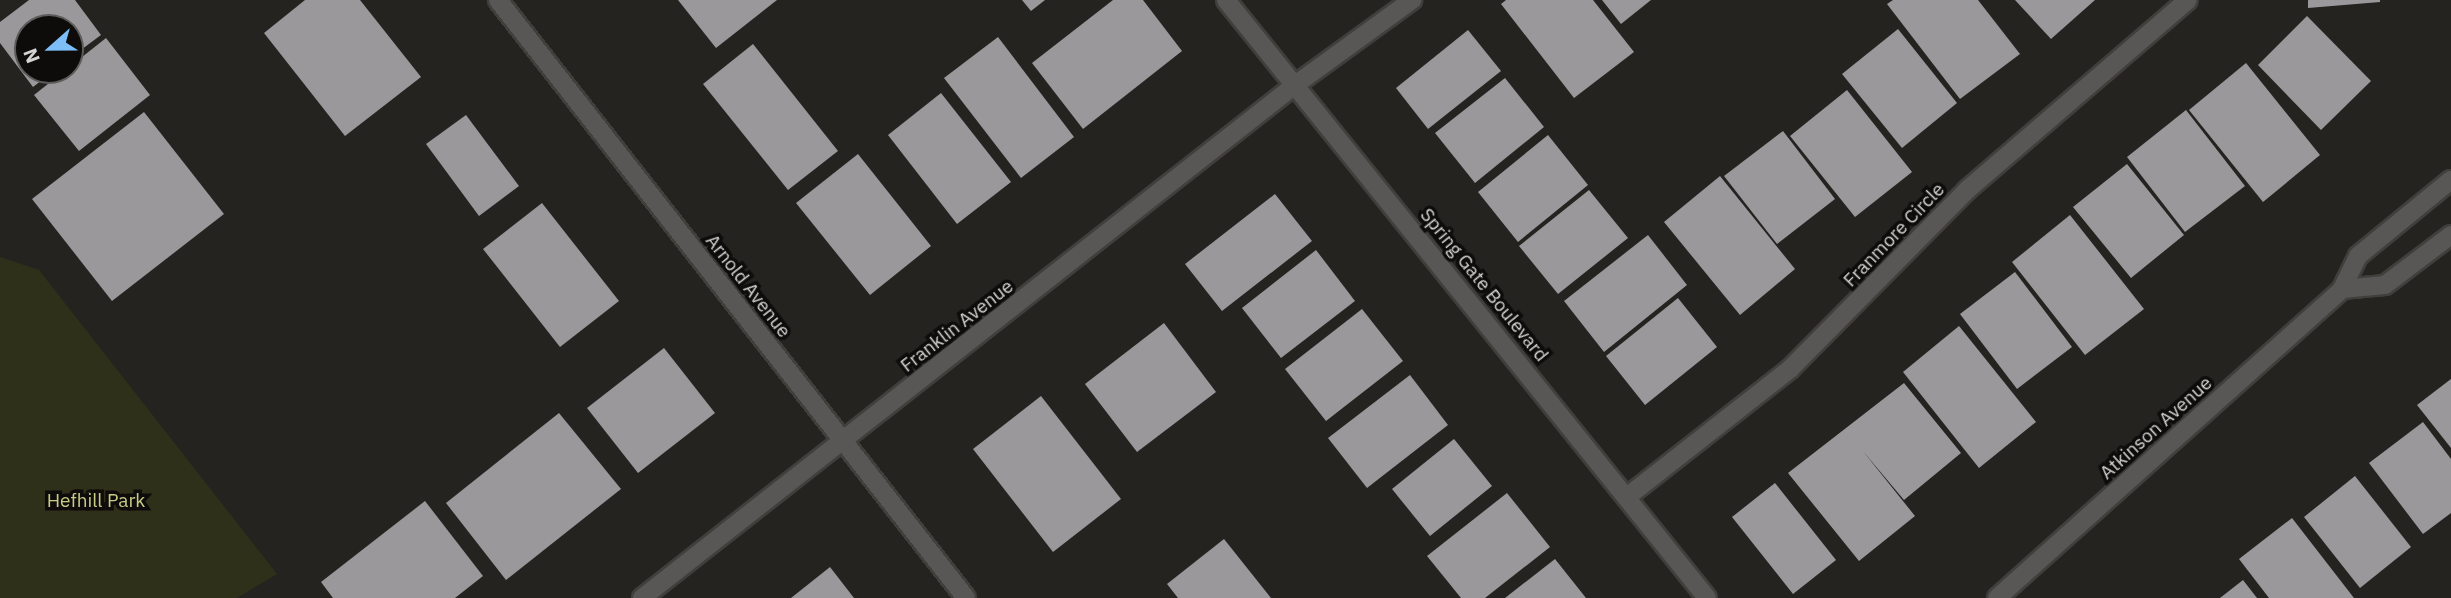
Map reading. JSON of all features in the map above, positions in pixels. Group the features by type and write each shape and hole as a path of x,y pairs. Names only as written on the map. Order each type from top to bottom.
{"street":[{"name":"Arnold Avenue","path":"498,0 966,598"},
{"name":"Spring Gate Boulevard","path":"1226,0 1628,496 1707,598"},
{"path":"1295,85 1412,0"},
{"name":"Franmore Circle","path":"1628,496 1790,369 1966,190 2188,0"},
{"name":"Franklin Avenue","path":"642,598 843,443 1295,85"},
{"name":"Atkinson Avenue","path":"1997,598 2342,289 2358,256 2451,180"},
{"path":"2342,289 2385,285 2451,235"}],"green space":[{"name":"Hefhill Park","path":"0,257 39,270 277,574 237,598 0,598"}],"building":[{"path":"29,0 75,0 101,35 84,48 84,14 14,14 14,62 0,43 0,22"},
{"path":"305,0 360,0 421,77 345,136 264,33"},
{"path":"678,0 777,0 716,48"},
{"path":"1022,0 1045,0 1031,11"},
{"path":"1113,0 1143,0 1182,51 1083,129 1032,63"},
{"path":"1506,0 1593,0 1634,52 1574,98 1501,4"},
{"path":"1602,0 1651,0 1621,24"},
{"path":"1893,0 1978,0 2020,54 1960,99 1887,4"},
{"path":"2015,0 2095,0 2051,39"},
{"path":"2308,0 2380,0 2380,2 2308,8"},
{"path":"2307,16 2371,81 2321,130 2258,65"},
{"path":"1898,29 1957,103 1902,148 1842,74"},
{"path":"1468,30 1501,71 1428,129 1396,88"},
{"path":"998,37 1074,137 1021,178 944,78"},
{"path":"106,38 150,95 79,151 34,95 48,84 84,84 84,55"},
{"path":"753,44 838,151 788,190 703,84"},
{"path":"2246,63 2320,155 2263,202 2189,110"},
{"path":"1505,78 1544,127 1475,183 1435,133"},
{"path":"1847,90 1912,172 1855,217 1790,136"},
{"path":"941,93 1011,182 957,224 888,135"},
{"path":"2186,110 2245,186 2185,232 2127,157"},
{"path":"144,112 224,214 112,301 32,199"},
{"path":"466,115 519,186 479,216 426,144"},
{"path":"1783,131 1835,199 1777,244 1724,176"},
{"path":"1548,135 1588,185 1518,242 1478,192"},
{"path":"858,154 931,246 870,295 796,203"},
{"path":"2127,164 2184,235 2131,278 2073,207"},
{"path":"1720,176 1795,269 1740,315 1664,222"},
{"path":"1589,190 1628,238 1558,294 1519,246"},
{"path":"1275,194 1312,241 1222,311 1185,264"},
{"path":"542,203 619,301 560,347 483,249"},
{"path":"2070,215 2144,309 2085,355 2012,262"},
{"path":"1648,235 1687,285 1604,352 1564,301"},
{"path":"1316,250 1355,301 1281,358 1242,308"},
{"path":"2015,272 2072,347 2017,389 1960,314"},
{"path":"1678,298 1717,347 1645,405 1606,356"},
{"path":"1362,309 1403,361 1326,421 1285,369"},
{"path":"1164,323 1216,392 1137,452 1085,384"},
{"path":"1959,326 2036,422 1979,468 1903,372"},
{"path":"664,348 715,413 638,473 587,408"},
{"path":"1410,375 1448,425 1367,488 1328,438"},
{"path":"2451,379 2451,448 2417,405"},
{"path":"1904,383 1961,453 1904,500 1862,450 1915,516 1859,561 1788,473"},
{"path":"1041,396 1121,499 1053,552 973,449"},
{"path":"559,413 621,489 506,580 446,503"},
{"path":"2423,422 2451,459 2451,513 2423,534 2369,463"},
{"path":"1454,439 1492,486 1430,536 1392,489"},
{"path":"2355,476 2411,547 2360,588 2304,517"},
{"path":"1775,483 1836,560 1793,594 1732,517"},
{"path":"1507,493 1550,547 1485,598 1461,598 1427,556"},
{"path":"425,501 483,576 455,598 333,598 321,582"},
{"path":"2292,518 2354,598 2269,598 2239,559"},
{"path":"1224,539 1271,598 1178,598 1167,584"},
{"path":"1555,559 1586,598 1505,598"},
{"path":"830,567 854,598 791,598"},
{"path":"2243,580 2257,598 2220,598"}]}
